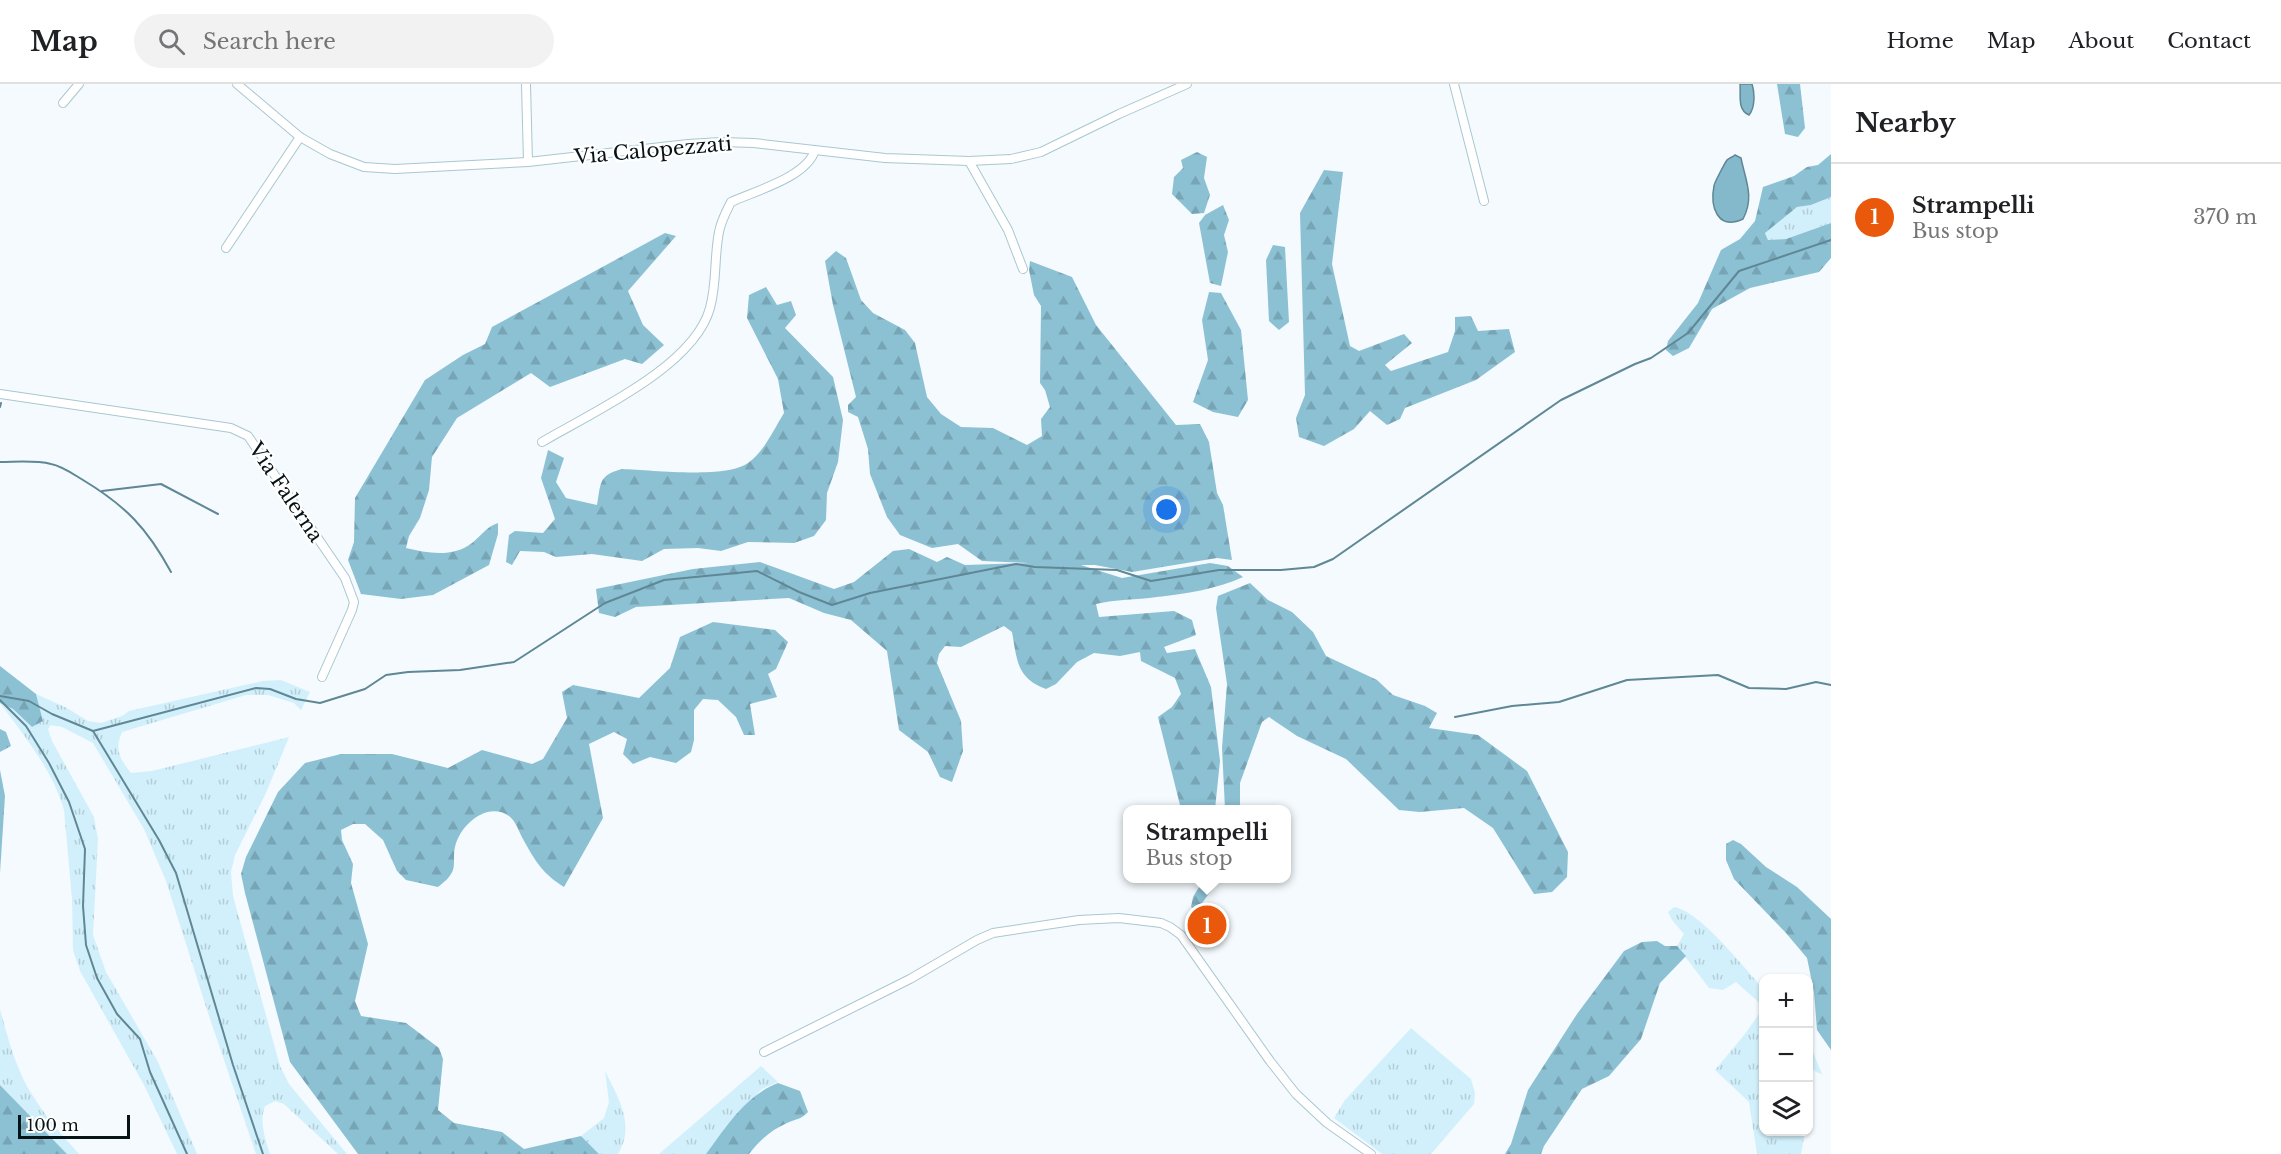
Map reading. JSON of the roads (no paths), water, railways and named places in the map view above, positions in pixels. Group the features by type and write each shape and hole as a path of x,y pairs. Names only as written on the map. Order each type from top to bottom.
{"street":[{"path":"63,103 79,84"},
{"name":"Via Calopezzati","path":"237,84 300,137 340,159 378,169 424,169 528,162 712,142 754,143 885,158 969,161 1011,159 1035,154 1187,84"},
{"path":"526,84 528,162"},
{"path":"1454,84 1484,201"},
{"path":"226,248 300,137"},
{"path":"542,442 650,377 689,345 700,330 709,311 719,231 731,202 800,171 810,162 815,150"},
{"path":"969,161 1008,230 1023,269"},
{"name":"Via Falerna","path":"0,394 231,428 248,436 339,570 353,597 352,610 322,677"},
{"path":"764,1052 910,979 990,934 1094,918 1130,918 1152,921 1170,927 1181,935 1270,1061 1302,1101 1327,1123 1371,1154"}],"waterway":[{"path":"0,696 29,701 52,714 93,731 256,688 270,689 296,699 320,703 365,689 386,675 460,670 514,662 605,603 664,580 757,571 832,605 870,593 1016,564 1035,567 1117,570 1151,581 1219,570 1281,570 1314,567 1333,559 1561,400 1651,358 1688,333 1739,271 1831,240"},
{"path":"0,407 1,403"},
{"path":"0,462 45,463 67,470 112,499 134,519 144,530 171,572"},
{"path":"102,491 161,484 218,514"},
{"path":"1455,717 1512,706 1559,702 1627,680 1718,675 1749,688 1786,689 1816,682 1831,685"},
{"path":"0,700 26,726 69,802 85,849 83,906 86,945 97,978 117,1014 140,1039 150,1072 187,1154"},
{"path":"93,731 159,840 176,873 233,1065 263,1154"}],"place":[{"name":"Strampelli","path":"1207,925"}]}
